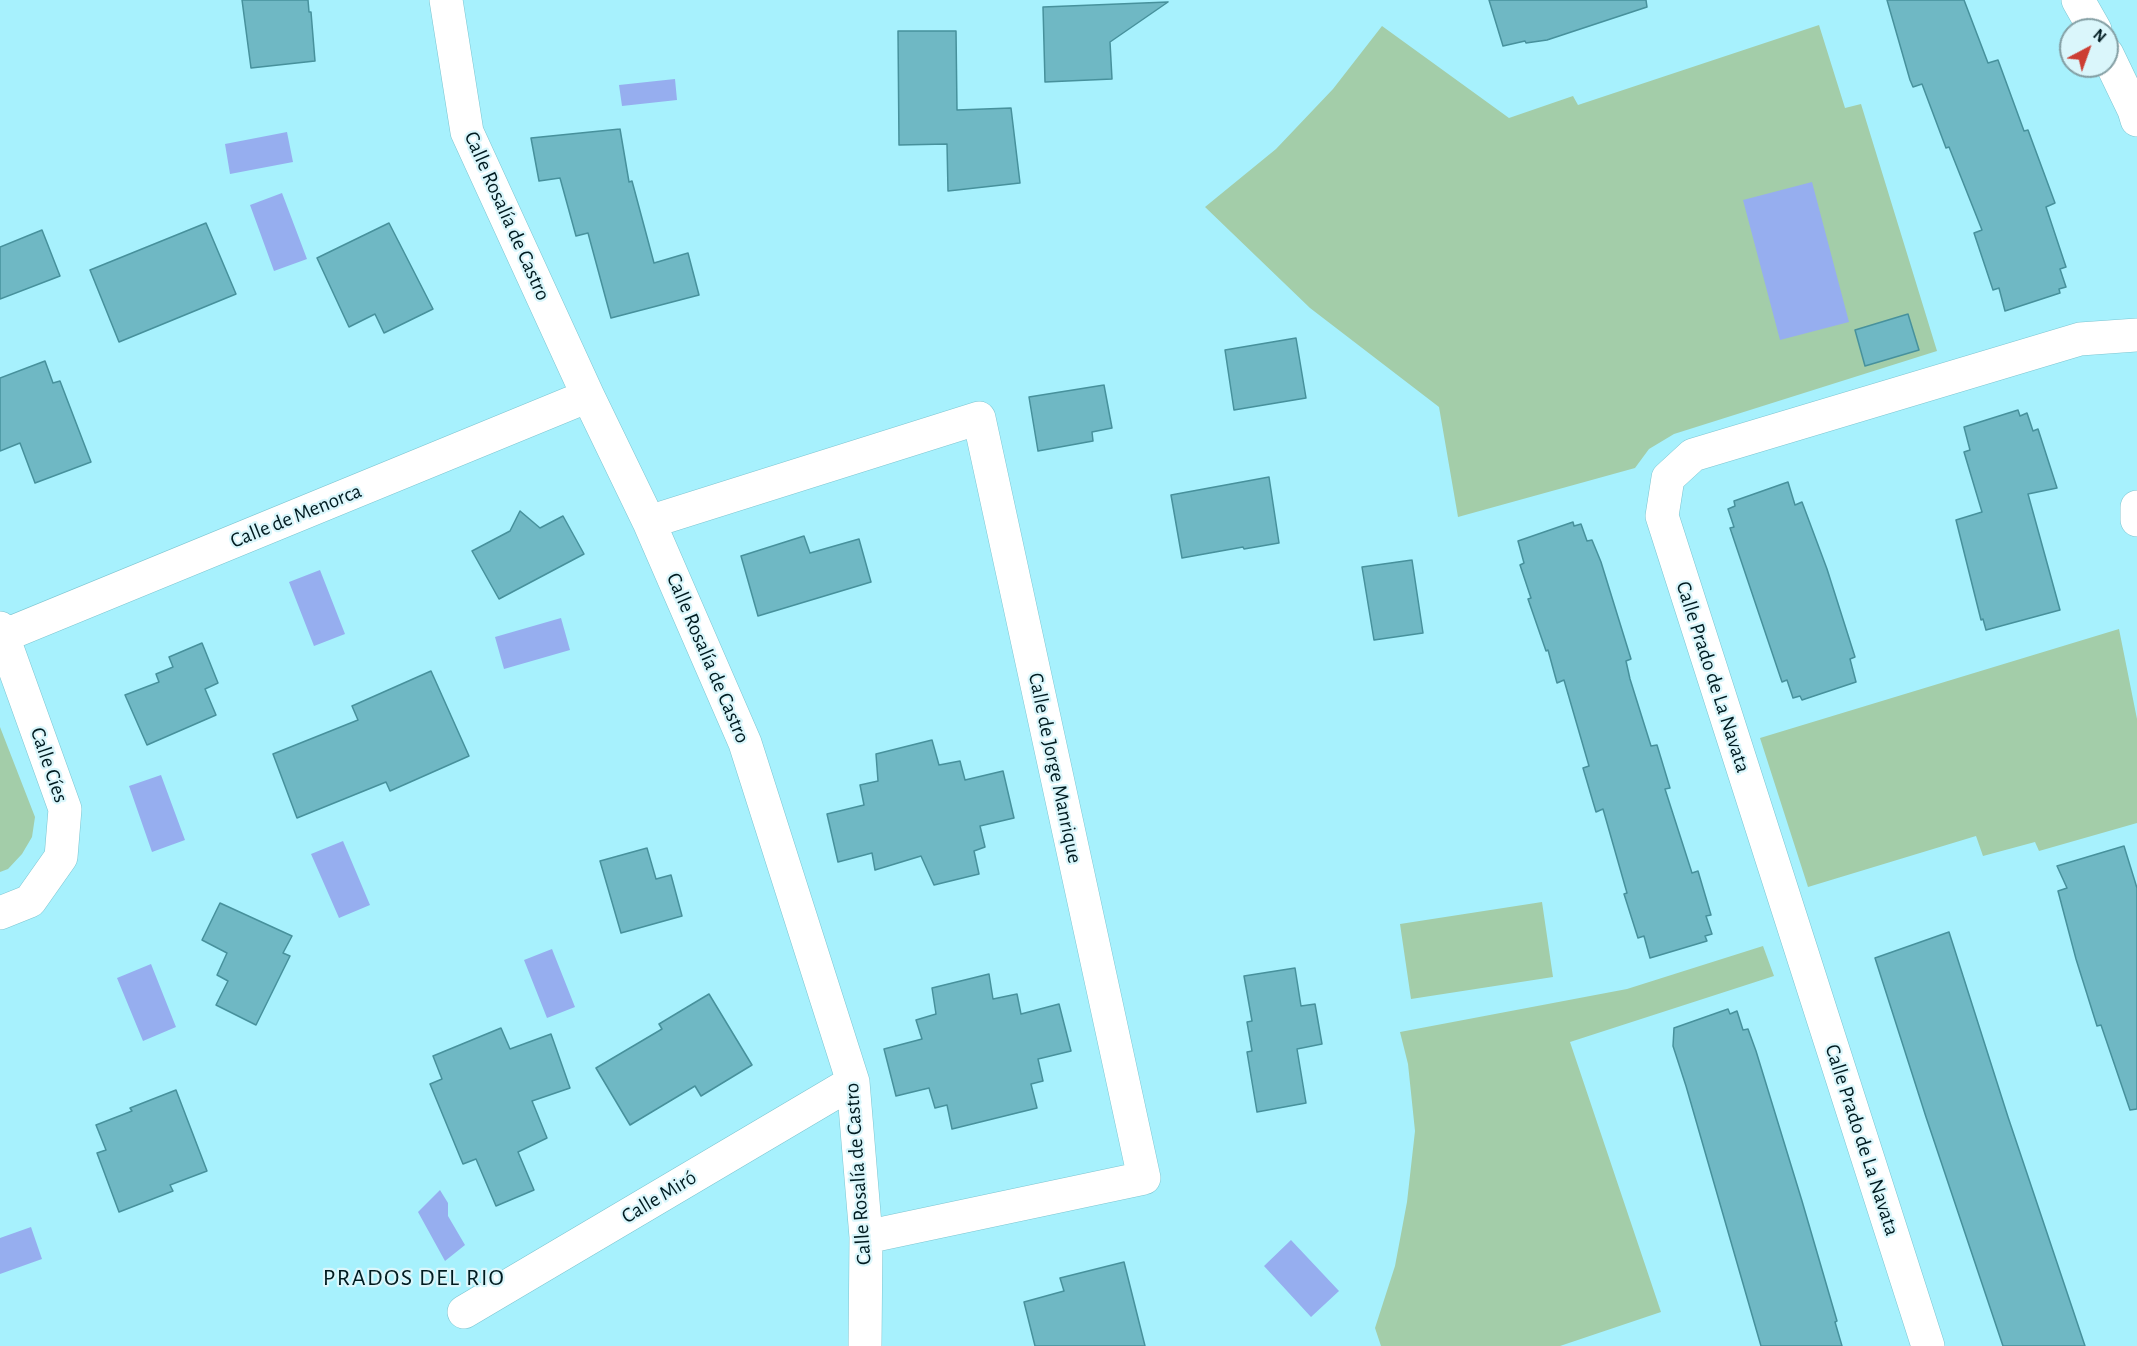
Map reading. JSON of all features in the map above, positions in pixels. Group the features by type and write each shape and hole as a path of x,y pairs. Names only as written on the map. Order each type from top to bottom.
{"street":[{"name":"Calle Rosalía de Castro","path":"446,0 467,132 588,396 649,522 745,743 853,1082 866,1236 865,1346"},
{"path":"2078,0 2089,18"},
{"path":"2119,78 2137,120"},
{"name":"Calle Prado de La Navata","path":"1928,1346 1662,516 1668,478 1693,455 2080,339 2137,335"},
{"name":"Calle de Menorca","path":"2,632 588,396"},
{"name":"Calle de Jorge Manrique","path":"649,522 980,418 1144,1178 866,1236"},
{"path":"2137,507 2137,520"},
{"name":"Calle Cíes","path":"0,913 30,901 61,857 65,809 2,632"},
{"name":"Calle Miró","path":"464,1312 853,1082"}],"green space":[{"path":"1819,25 1845,108 1861,104 1937,351 1674,434 1649,449 1635,468 1458,517 1439,407 1310,308 1205,207 1276,149 1333,89 1382,26 1509,118 1573,96 1578,105"},
{"path":"2119,629 2137,719 2137,823 2039,851 2035,842 1983,856 1976,836 1808,887 1760,738"},
{"path":"0,727 35,817 32,837 22,854 8,869 0,872"},
{"path":"1542,902 1553,977 1411,999 1400,924"},
{"path":"1763,946 1774,976 1570,1042 1661,1312 1560,1346 1381,1346 1375,1328 1395,1266 1407,1202 1415,1131 1408,1064 1400,1032 1627,989"}],"water":[{"path":"675,79 677,100 622,106 619,85"},
{"path":"287,132 293,162 230,174 225,144"},
{"path":"1812,182 1849,322 1780,340 1743,200"},
{"path":"282,193 307,259 274,271 250,205"},
{"path":"320,570 345,634 314,646 289,582"},
{"path":"561,618 570,650 504,669 495,637"},
{"path":"161,775 185,840 152,852 129,786"},
{"path":"343,841 370,905 339,918 311,854"},
{"path":"552,949 575,1007 547,1018 524,960"},
{"path":"151,964 176,1027 143,1041 117,978"},
{"path":"440,1190 448,1203 448,1216 465,1245 445,1261 418,1212"},
{"path":"31,1227 42,1259 0,1274 0,1238"},
{"path":"1291,1240 1339,1291 1311,1317 1264,1266"}],"building":[{"path":"242,0 308,0 315,61 251,68"},
{"path":"1489,0 1646,0 1647,7 1547,40 1526,43 1525,41 1503,46"},
{"path":"1887,0 1964,0 1988,63 1998,60 2024,131 2028,130 2055,203 2046,207 2066,267 2060,269 2066,287 2059,289 2060,293 2005,311 1999,288 1993,290 1974,233 1982,230 1949,147 1946,148 1922,84 1913,87 1910,80"},
{"path":"1168,2 1110,42 1112,79 1045,82 1043,7"},
{"path":"898,31 956,31 957,110 1011,108 1020,183 948,191 947,144 899,145"},
{"path":"620,129 629,182 632,181 654,263 688,253 699,295 611,318 588,233 576,236 560,178 539,181 531,138"},
{"path":"206,223 236,294 119,342 90,270"},
{"path":"389,223 433,309 384,333 375,314 349,327 317,258"},
{"path":"42,230 60,276 0,299 0,247"},
{"path":"1908,314 1919,350 1865,366 1855,330"},
{"path":"1296,338 1306,398 1234,410 1225,350"},
{"path":"45,361 53,383 60,381 91,462 35,483 20,443 0,451 0,378"},
{"path":"1104,385 1112,428 1092,432 1093,441 1038,451 1029,397"},
{"path":"2018,410 2020,416 2027,413 2033,431 2038,429 2057,488 2028,494 2060,610 1986,630 1983,619 1981,620 1956,520 1982,512 1964,452 1970,450 1964,427"},
{"path":"1269,477 1279,543 1182,558 1171,495"},
{"path":"1788,482 1795,505 1802,502 1827,569 1855,657 1850,659 1856,682 1802,700 1800,696 1793,698 1787,680 1782,682 1730,528 1734,527 1728,509 1735,506 1734,501"},
{"path":"520,511 540,528 563,516 584,554 499,599 472,551 510,531"},
{"path":"1573,522 1574,526 1581,524 1587,541 1592,540 1601,562 1631,659 1626,661 1630,679 1651,746 1657,745 1670,788 1665,789 1692,873 1698,871 1711,915 1706,916 1712,934 1705,936 1707,941 1650,958 1644,936 1638,938 1624,894 1627,893 1603,809 1596,812 1583,768 1589,766 1564,680 1557,683 1548,650 1546,651 1528,599 1531,598 1520,565 1524,563 1518,541"},
{"path":"804,536 810,553 859,539 871,582 758,616 741,556"},
{"path":"1412,560 1423,633 1374,640 1362,567"},
{"path":"202,643 218,683 205,689 216,715 147,745 125,695 159,682 156,674 173,667 169,657"},
{"path":"431,671 469,756 390,791 386,782 297,818 273,754 358,720 352,706"},
{"path":"932,740 939,765 960,761 965,780 1003,771 1014,818 980,826 985,847 974,851 979,874 934,885 921,856 875,870 872,853 838,862 827,814 864,805 860,785 878,781 876,754"},
{"path":"2124,846 2137,888 2137,1109 2130,1110 2101,1025 2097,1026 2076,959 2058,891 2067,888 2057,866"},
{"path":"647,848 656,879 671,875 682,916 621,933 600,861"},
{"path":"220,903 292,936 283,953 290,956 256,1025 216,1005 228,981 217,975 227,953 202,940"},
{"path":"1949,932 2085,1346 2003,1346 1926,1117 1875,958"},
{"path":"1295,968 1301,1006 1315,1004 1322,1044 1297,1049 1306,1103 1257,1112 1247,1052 1252,1051 1247,1022 1252,1021 1244,976"},
{"path":"989,974 993,999 1017,994 1021,1014 1059,1004 1071,1051 1038,1059 1043,1081 1031,1084 1037,1108 952,1129 947,1105 935,1108 929,1088 896,1096 884,1049 922,1039 916,1020 936,1014 932,988"},
{"path":"709,994 752,1065 701,1096 695,1086 630,1125 596,1068 662,1029 659,1024"},
{"path":"1728,1009 1730,1014 1737,1011 1743,1030 1748,1029 1756,1051 1837,1321 1835,1322 1842,1346 1761,1346 1673,1046 1674,1028"},
{"path":"501,1028 510,1049 551,1034 570,1088 532,1101 547,1138 518,1152 534,1190 496,1206 476,1159 463,1164 430,1084 442,1079 433,1056"},
{"path":"176,1090 207,1171 170,1185 173,1191 119,1212 97,1153 106,1150 96,1125 132,1111 130,1108"},
{"path":"1124,1262 1145,1346 1035,1346 1024,1302 1064,1291 1060,1278"}],"district":[{"name":"PRADOS DEL RIO","path":"414,1278"}]}
